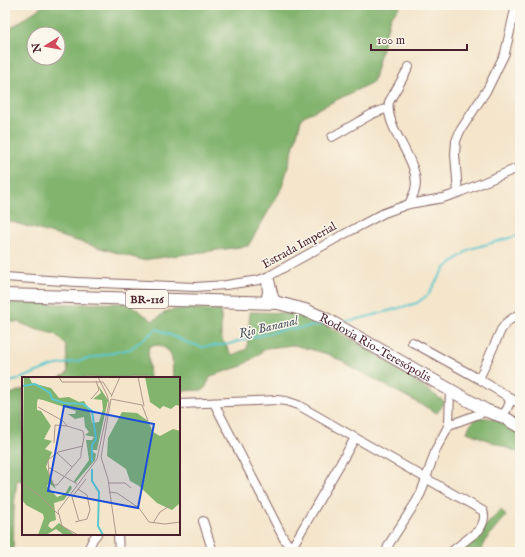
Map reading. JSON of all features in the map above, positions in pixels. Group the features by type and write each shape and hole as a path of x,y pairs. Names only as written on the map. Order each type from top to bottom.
{"highway":[{"name":"Rodovia Rio-Teresópolis","path":"5,295 265,302 283,304 304,310 326,319 487,411 502,416 520,427"}],"street":[{"path":"458,193 455,154 456,142 460,131 488,88 505,53 516,5"},
{"path":"409,67 389,102 388,108 391,120 413,167 416,179 415,190 409,204"},
{"path":"332,137 372,114 388,108"},
{"name":"Estrada Imperial","path":"5,277 77,282 195,287 226,285 259,280 384,213 409,204 443,198 458,193 520,167"},
{"path":"265,302 267,277"},
{"path":"267,277 274,297 283,304"},
{"path":"479,379 501,330 506,322 520,313"},
{"path":"412,342 479,379 520,404"},
{"path":"386,552 389,544 416,502 426,479 436,449 449,425 450,389"},
{"path":"502,416 510,402 507,396"},
{"path":"180,404 263,400 286,401 298,405 483,511 484,519 479,530 451,552"},
{"path":"214,403 284,539 292,550 355,438"},
{"path":"449,425 487,411"},
{"path":"203,521 213,552"},
{"path":"87,552 96,535"},
{"path":"118,535 119,552"}],"green space":[{"path":"44,5 401,5 390,18 373,82 302,117 282,188 248,246 142,260 5,220 5,32"},
{"path":"5,302 60,304 128,303 153,321 167,311 187,308 221,311 221,338 232,355 247,349 250,312 289,313 315,319 367,348 445,402 437,413 328,354 294,345 267,348 242,366 211,376 204,390 180,391 180,377 173,377 172,358 169,351 160,345 149,346 150,377 61,377 68,373 66,345 55,334 38,330 18,322 5,322"},
{"path":"22,389 22,481 17,480 14,505 13,552 5,552 6,396"},
{"path":"478,417 494,419 520,433 520,453 467,432 470,425"},
{"path":"501,510 506,516 484,542 482,552 458,552 474,538"}],"waterway":[{"name":"Rio Bananal","path":"341,322 363,318 417,303 429,294 445,268 470,249 520,235"},
{"name":"Rio Bananal","path":"24,377 52,366 130,349 157,329 186,342 202,347 229,344 282,330 325,324"},
{"name":"Rio Bananal","path":"5,383 22,378"}]}
